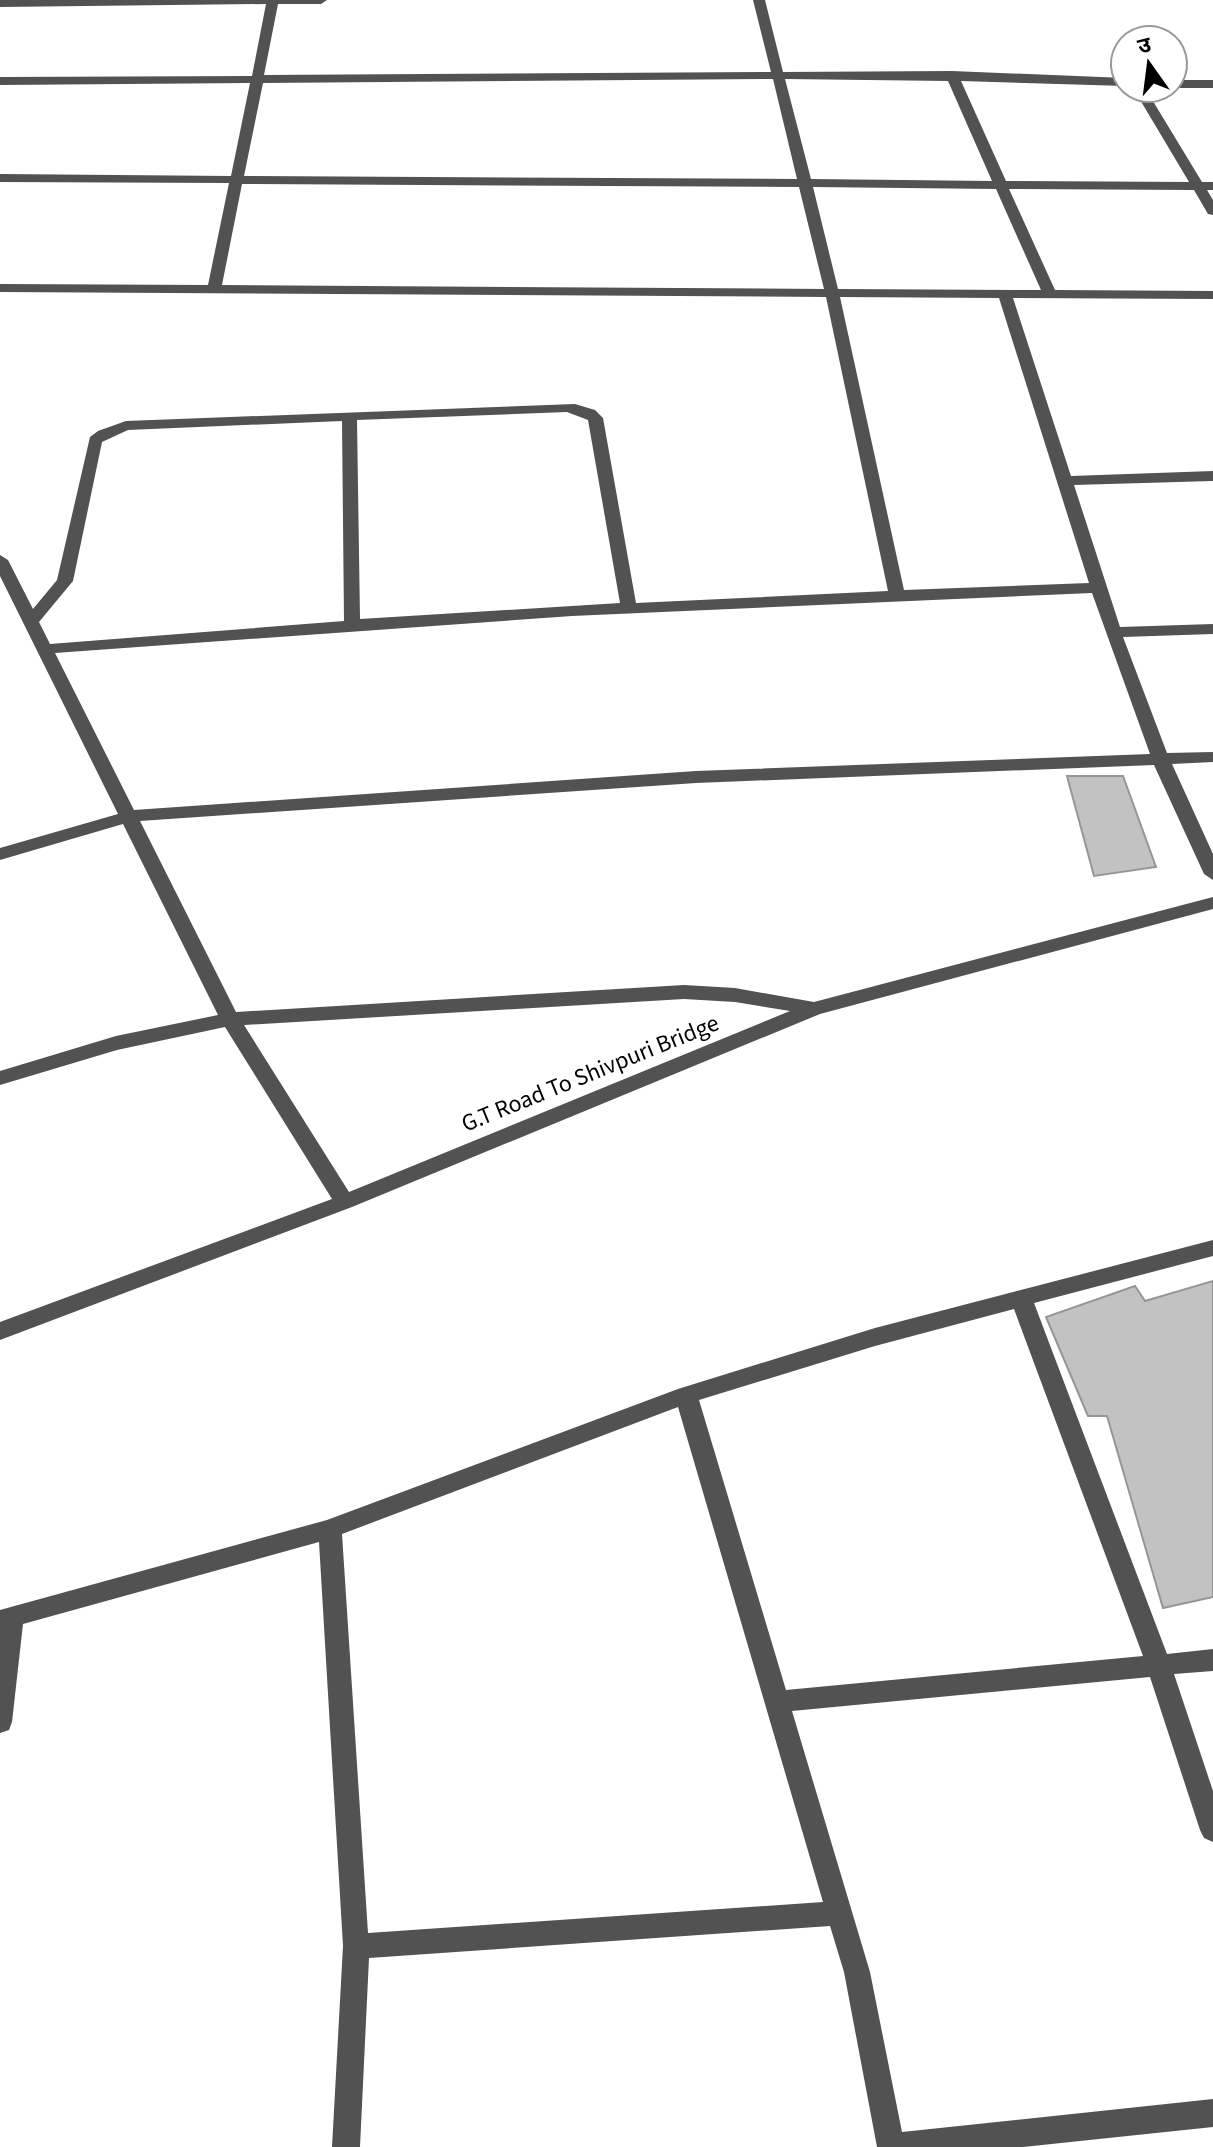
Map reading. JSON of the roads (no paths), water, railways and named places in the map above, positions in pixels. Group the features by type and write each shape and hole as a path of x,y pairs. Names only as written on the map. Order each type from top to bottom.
{"street":[{"path":"0,3 321,0"},
{"path":"759,0 833,295 897,594"},
{"path":"214,291 273,1"},
{"path":"952,75 1050,295"},
{"path":"0,81 952,75 1109,81"},
{"path":"1189,84 1213,84"},
{"path":"1149,104 1213,211"},
{"path":"0,178 1213,186"},
{"path":"0,288 1213,295"},
{"path":"1005,295 1113,632 1160,758 1213,874"},
{"path":"29,623 65,581 95,440 103,434 126,426 561,408 590,412 595,418 629,607"},
{"path":"349,417 352,623"},
{"path":"1064,481 1213,476"},
{"path":"0,560 230,1019 345,1202"},
{"path":"45,649 352,623 897,594 1099,588"},
{"path":"1113,632 1213,629"},
{"path":"0,854 130,816 696,777 1213,757"},
{"name":"G.T Road To Shivpuri Bridge","path":"0,1331 345,1202 814,1009 1213,903"},
{"path":"0,1078 116,1043 230,1019 684,992 735,995 814,1009"},
{"path":"0,1722 6,1618 330,1529 686,1395 875,1337 1213,1248"},
{"path":"1021,1297 1159,1666 1213,1830"},
{"path":"686,1395 857,1972 892,2147 1213,2113"},
{"path":"330,1529 356,1946 346,2147"},
{"path":"775,1702 1213,1660"},
{"path":"356,1946 838,1913"}]}
